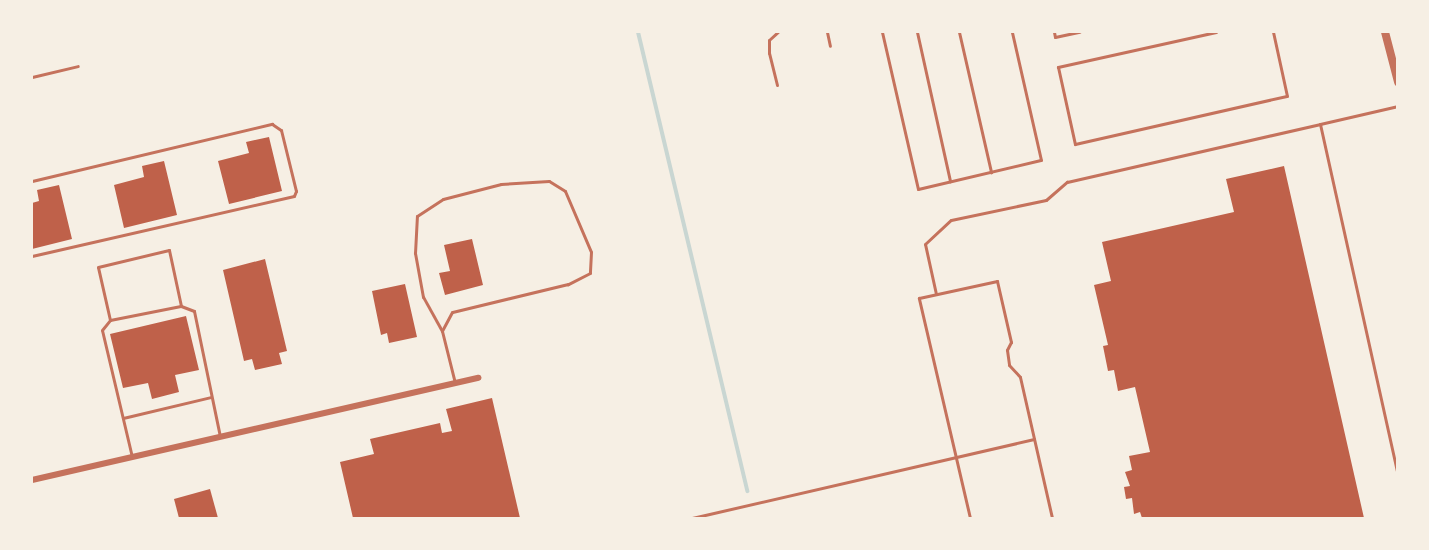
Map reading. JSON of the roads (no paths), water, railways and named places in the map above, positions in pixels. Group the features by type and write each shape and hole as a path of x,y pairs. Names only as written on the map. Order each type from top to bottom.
{"street":[{"path":"1385,32 1398,82"},
{"path":"32,480 479,378"}],"lane":[{"path":"777,85 769,53 769,40 778,32"},
{"path":"827,32 830,46"},
{"path":"882,32 918,189 1041,160 1012,32"},
{"path":"917,32 950,182"},
{"path":"959,32 991,172"},
{"path":"1054,32 1055,37 1079,32"},
{"path":"1216,32 1058,67 1075,144 1287,96 1273,32"},
{"path":"32,77 78,66"},
{"path":"936,294 925,244 951,220 1046,200 1067,182 1398,106"},
{"path":"32,181 272,124 281,130 296,191 294,196 32,256"},
{"path":"1320,124 1398,475"},
{"path":"442,331 452,312 568,284 590,273 591,252 565,191 549,181 501,184 443,199 417,216 415,253 423,297 442,331 455,383"},
{"path":"110,320 98,267 169,250 181,306"},
{"path":"970,519 919,298 997,281 1011,342 1007,350 1009,365 1020,377 1052,519"},
{"path":"132,457 102,330 110,320 181,306 194,311 220,436"},
{"path":"123,418 211,397"},
{"path":"692,519 1034,439"}],"waterway":[{"path":"638,32 747,491"}]}
